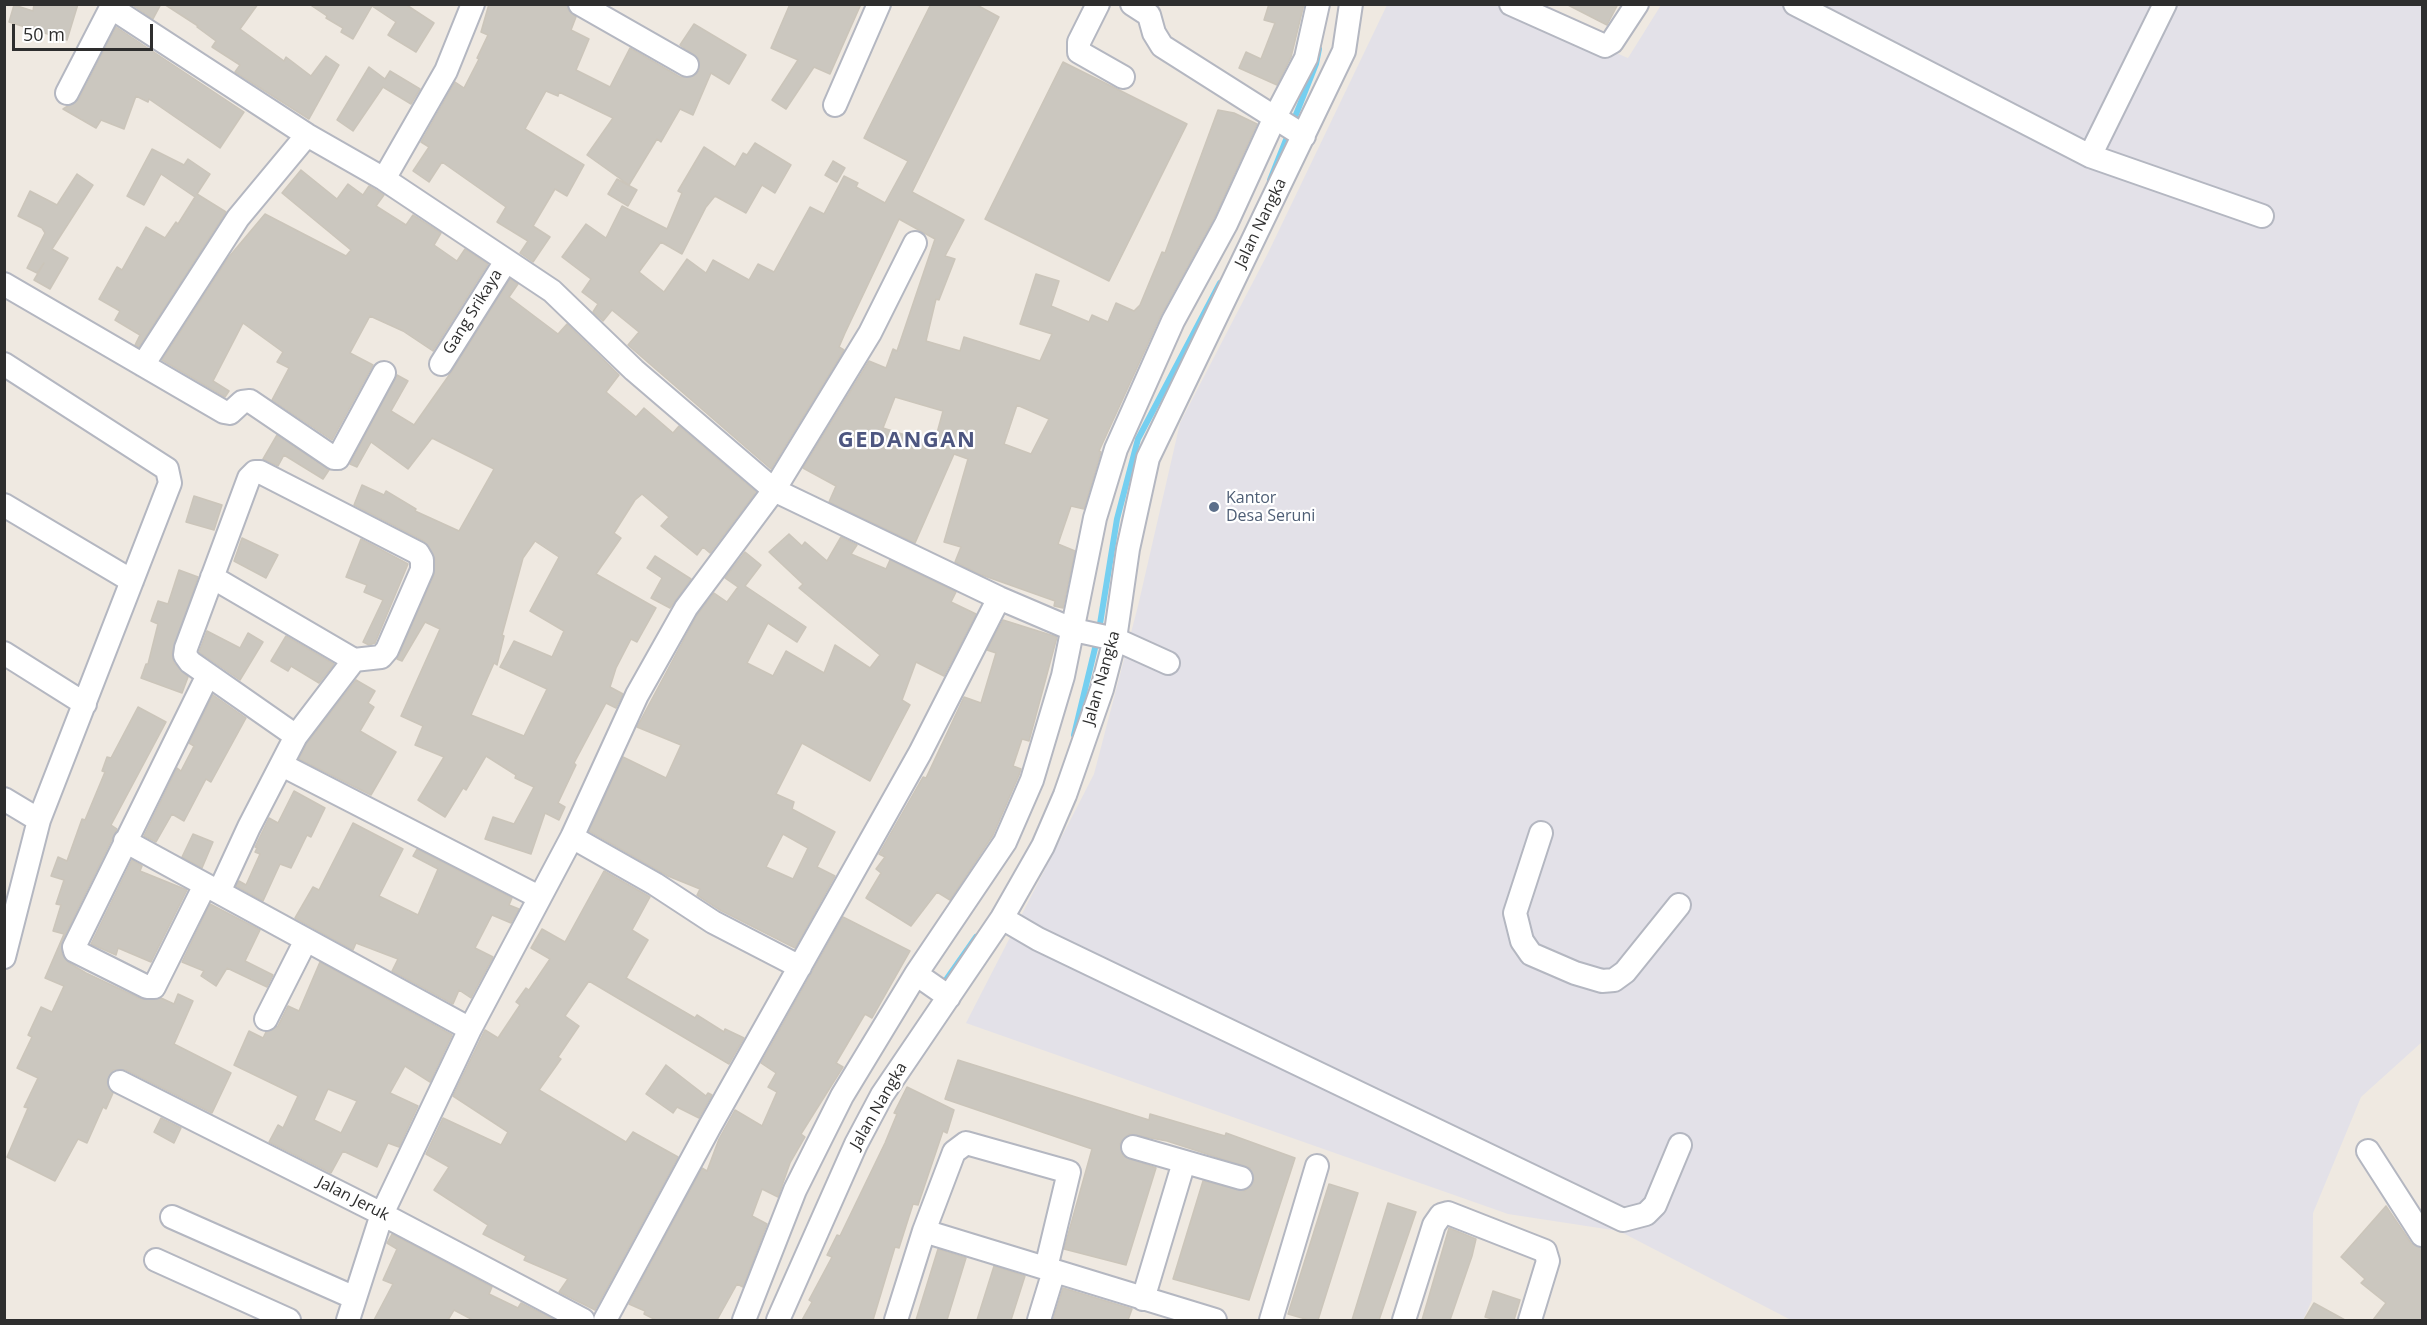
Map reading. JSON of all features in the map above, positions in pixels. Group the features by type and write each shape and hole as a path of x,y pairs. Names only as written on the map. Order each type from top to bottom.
{"street":[{"path":"384,179 446,71 473,4"},
{"path":"580,4 687,65"},
{"path":"835,105 879,4"},
{"path":"1098,4 1079,42 1079,52 1123,77"},
{"path":"1132,4 1149,15 1154,33 1162,46 1301,135"},
{"path":"744,1320 798,1191 842,1096 1005,843 1092,634 1095,518 1116,448 1173,321 1226,224 1306,58 1318,4"},
{"name":"Jalan Nangka","path":"778,1320 826,1205 882,1095 945,994 1002,918 1043,846 1065,795 1101,689 1092,634 1128,549 1148,458 1301,135 1344,51 1350,4"},
{"path":"1512,4 1605,46 1612,42 1637,4"},
{"path":"1795,4 2090,156 2262,216"},
{"path":"2090,156 2165,4"},
{"path":"67,93 113,6 307,135 384,179 552,291 634,370 774,490 999,598 1168,663"},
{"path":"143,365 238,218 307,135"},
{"path":"348,1320 382,1214 470,1029 572,837 637,695 686,608 774,490 870,333 915,243"},
{"name":"Gang Srikaya","path":"441,364 506,261"},
{"path":"4,284 227,414 242,402 250,401 336,458 384,373"},
{"path":"4,364 167,469 170,483 39,820 4,957"},
{"path":"212,577 354,660 381,657 387,650 422,570 422,560 418,553 260,472 255,472 249,478 212,577 186,648 185,656 208,675 296,736"},
{"path":"4,506 132,581"},
{"path":"605,1320 920,753 999,598"},
{"path":"4,653 85,704"},
{"path":"208,675 74,947 82,956 147,987 154,987 249,827 296,736 354,660"},
{"path":"282,765 539,897"},
{"path":"4,799 39,820"},
{"path":"1541,833 1515,913 1522,941 1531,954 1575,973 1602,981 1614,980 1625,972 1679,905"},
{"path":"572,837 656,885 713,922 800,968"},
{"path":"125,841 470,1029"},
{"path":"1002,918 1038,939 1623,1220 1646,1214 1655,1205 1680,1145"},
{"path":"266,1019 306,940"},
{"path":"918,976 945,994"},
{"name":"Jalan Jeruk","path":"120,1082 382,1214 583,1320"},
{"path":"896,1320 924,1231 954,1152 960,1145 966,1143 1067,1169 1069,1176 1039,1320"},
{"path":"1133,1147 1241,1178"},
{"path":"2368,1151 2422,1235"},
{"path":"1154,1308 1184,1162"},
{"path":"1271,1320 1317,1166"},
{"path":"798,1191 826,1205"},
{"path":"1404,1320 1434,1225 1441,1215 1448,1213 1545,1251 1548,1261 1530,1320"},
{"path":"172,1217 355,1298"},
{"path":"785,1222 815,1233"},
{"path":"924,1231 1050,1270 1154,1308 1215,1320"},
{"path":"156,1260 289,1320"}],"shaded area":[{"path":"1387,5 1500,5 1628,58 1661,5 2422,5 2422,1042 2361,1097 2313,1213 2312,1300 2303,1320 1791,1320 1619,1231 1508,1214 966,1023 1094,774 1138,606 1180,423 1268,253"}],"building":[{"path":"34,4 78,4 67,40 9,22 14,5 33,11"},
{"path":"131,4 161,4 153,19"},
{"path":"164,4 258,4 240,29 284,61 286,57 311,76 326,56 339,65 309,119 235,72 240,65 212,47 216,41"},
{"path":"309,4 405,4 434,23 416,52 388,35 396,22 372,6 353,39 341,32 343,28"},
{"path":"489,4 567,4 569,11 576,17 571,30 589,39 576,70 610,87 630,48 680,77 694,76 699,71 699,59 680,45 694,24 746,55 729,84 711,73 693,115 680,109 661,142 657,139 629,185 587,155 613,118 559,92 558,96 546,91 525,129 584,165 567,196 555,189 533,226 550,237 533,262 520,253 528,241 497,222 506,207 442,162 429,182 413,171 429,147 421,142 455,82 464,88 479,59 477,58 488,35 481,32"},
{"path":"790,4 861,4 830,74 814,67 786,109 772,100 798,60 771,48"},
{"path":"931,4 975,4 999,17 912,192 964,220 945,256 955,259 939,300 936,299 926,341 960,351 964,337 1040,361 1052,334 1020,324 1036,274 1059,281 1051,306 1089,322 1092,315 1108,322 1116,303 1134,311 1140,305 1162,252 1165,253 1218,110 1234,113 1257,124 1214,218 1161,315 1099,451 1101,452 1084,509 1071,506 1058,544 1075,551 1063,608 1054,606 1055,601 979,574 955,562 961,547 944,542 968,459 954,454 915,543 829,502 836,486 803,468 869,361 886,368 893,349 897,351 935,239 899,219 839,347 844,350 771,469 628,345 639,332 612,310 603,321 593,312 598,304 582,292 591,279 562,257 586,224 606,238 622,206 667,229 682,193 678,191 704,147 735,167 743,153 747,155 755,143 791,165 775,193 762,185 746,213 715,196 706,207 682,254 661,242 639,272 664,292 687,259 706,273 713,260 749,280 758,264 774,272 810,207 824,214 844,176 858,183 856,187 885,203 908,161 864,138","holes":["895,397 943,411 934,444 883,428","1017,405 1049,419 1031,454 1004,444"]},
{"path":"1269,4 1304,4 1291,57 1277,85 1239,68 1246,52 1261,59 1275,23 1264,20"},
{"path":"1566,4 1618,4 1607,25"},
{"path":"116,27 244,112 220,148 149,99 148,102 136,96 124,129 101,120 96,128 63,109 79,99"},
{"path":"1063,62 1187,124 1109,281 985,219"},
{"path":"369,67 385,79 390,71 420,89 411,104 383,87 353,131 337,120"},
{"path":"152,149 184,165 188,159 210,174 197,194 226,212 139,347 135,345 140,335 115,320 120,311 99,299 117,267 122,270 146,227 165,238 176,222 178,224 195,197 161,174 144,205 127,196"},
{"path":"833,161 845,168 837,182 825,175"},
{"path":"301,170 337,199 348,184 363,195 369,186 384,195 376,206 406,225 413,215 441,233 434,245 457,261 465,249 488,264 433,351 403,331 370,316 350,353 373,365 332,440 272,400 289,368 277,362 283,352 243,323 213,381 229,391 225,397 162,360 228,258 265,214 346,256 351,250 282,193"},
{"path":"77,174 93,185 52,249 68,258 50,289 34,280 44,263 37,273 27,268 45,233 42,228 18,216 30,191 57,205"},
{"path":"617,179 637,190 628,206 608,194"},
{"path":"510,279 518,284 509,297 558,334 567,324 619,375 606,392 636,417 644,408 673,433 679,426 756,492 710,553 703,547 697,555 661,526 669,517 642,494 635,500 614,533 621,538 596,574 656,608 637,642 631,639 616,668 610,687 623,694 616,708 606,703 574,763 576,765 558,803 565,807 559,820 545,813 531,854 485,839 493,817 514,824 534,787 515,778 516,775 486,756 466,790 463,788 445,817 418,800 444,757 415,745 423,726 401,716 440,629 425,622 402,661 397,659 434,575 435,559 424,541 354,505 362,485 384,495 386,491 416,509 415,511 459,531 494,469 432,438 408,469 371,442 357,467 350,464 397,375 408,381 391,411 414,425 452,371","holes":["535,541 559,557 530,611 564,631 552,657 514,641 500,667 547,689 524,736 471,715 494,663 497,665 504,636 502,635 523,558"]},
{"path":"277,435 329,470 323,479 284,455 278,466 263,459"},
{"path":"194,496 222,505 214,530 186,522"},
{"path":"789,534 802,546 805,542 827,561 841,537 857,545 851,554 886,569 890,560 956,592 951,602 976,614 944,676 916,662 902,700 910,705 870,781 802,743 776,794 794,802 792,809 835,832 817,867 835,876 795,948 720,910 697,895 700,889 668,876 589,831 623,757 666,778 681,745 637,727 697,615 714,593 727,602 738,587 725,578 745,552 761,565 745,586 806,627 797,642 768,623 747,663 773,676 786,651 824,673 835,645 870,668 880,655 799,588 803,584 769,552","holes":["783,834 808,848 793,879 766,867"]},
{"path":"242,538 278,555 266,578 234,561"},
{"path":"361,539 408,564 375,643 369,645 363,642 383,600 364,592 367,585 346,577"},
{"path":"655,556 691,579 670,608 651,598 662,578 647,568"},
{"path":"179,570 198,577 172,653 174,663 188,677 182,693 141,678 148,664 158,624 151,621 158,601 168,604"},
{"path":"1003,620 1057,637 1029,741 1022,739 1013,766 1021,769 993,835 950,900 937,892 911,926 866,898 881,873 876,869 885,857 879,854 923,777 926,778 964,697 981,703 996,653 987,650"},
{"path":"207,631 240,648 248,633 263,642 240,680 199,652"},
{"path":"286,636 334,664 319,683 291,666 288,671 271,661"},
{"path":"356,680 375,691 368,703 374,707 360,731 396,752 371,795 299,759 307,743"},
{"path":"213,695 246,718 211,782 206,779 184,821 172,814 156,842 144,836 177,768 181,771 194,746 189,743"},
{"path":"138,707 166,722 111,825 117,829 62,941 62,954 69,963 86,973 141,999 161,998 174,1004 178,994 193,1001 174,1044 231,1073 212,1113 126,1070 113,1070 107,1082 113,1093 106,1109 103,1107 87,1143 78,1139 55,1181 7,1157 28,1108 24,1107 38,1078 17,1068 32,1037 28,1035 41,1007 52,1012 64,986 45,978 64,934 53,931 61,905 56,904 64,880 51,876 58,857 67,861 82,819 85,820 105,772 102,771 107,757 111,758"},
{"path":"294,791 325,808 311,837 307,835 291,868 280,864 263,901 236,886 239,881 246,885 260,854 255,852 257,848 255,847 269,818 278,823"},
{"path":"353,823 403,849 379,896 418,915 438,869 413,856 417,849 512,898 509,905 519,909 511,923 492,915 475,948 493,957 471,998 459,990 453,1004 392,971 398,959 356,943 353,950 295,918 313,887 319,890"},
{"path":"193,834 213,842 202,868 182,857"},
{"path":"132,860 142,866 140,871 187,890 151,962 118,948 116,955 91,944"},
{"path":"604,871 650,897 632,930 648,940 626,978 695,1018 697,1015 724,1032 725,1029 744,1038 729,1064 589,981 565,1016 579,1026 558,1057 561,1059 539,1090 626,1142 633,1132 678,1157 595,1310 559,1292 568,1279 524,1260 526,1256 483,1234 488,1225 434,1190 449,1167 426,1154 443,1118 501,1145 508,1132 453,1096 485,1030 498,1038 520,1005 516,1002 526,988 529,990 550,959 531,948 542,929 565,942"},
{"path":"210,904 260,930 245,961 273,975 267,987 227,968 216,986 201,976 204,971 182,962"},
{"path":"843,917 910,951 872,1018 865,1014 836,1063 843,1067 801,1134 805,1137 790,1163 778,1197 762,1189 752,1216 767,1224 743,1287 737,1284 717,1320 656,1320 644,1314 645,1311 629,1304 702,1168 707,1171 719,1139 735,1110 762,1126 777,1092 768,1087 776,1073 761,1063"},
{"path":"320,962 452,1035 430,1082 405,1066 390,1093 418,1106 399,1147 388,1143 377,1167 343,1151 331,1173 269,1142 278,1125 283,1128 298,1096 234,1065 249,1031 263,1038 266,1032 278,1026 288,1006 299,1011","holes":["328,1089 357,1101 341,1133 314,1120"]},
{"path":"958,1060 1149,1120 1150,1114 1225,1136 1226,1133 1295,1158 1249,1300 1173,1279 1203,1181 1245,1191 1254,1181 1250,1168 1167,1141 1129,1134 1120,1144 1123,1156 1156,1168 1126,1265 1064,1249 1092,1149 945,1099"},
{"path":"666,1065 706,1096 708,1093 712,1095 699,1118 677,1107 673,1113 646,1094"},
{"path":"907,1087 954,1110 947,1133 943,1131 918,1205 913,1204 899,1248 895,1247 873,1320 802,1320 812,1302 809,1300 832,1257 827,1255 837,1235 840,1236 885,1143 897,1114 894,1113"},
{"path":"161,1118 181,1128 174,1143 154,1132"},
{"path":"1329,1184 1358,1193 1318,1320 1309,1320 1288,1314"},
{"path":"1388,1203 1416,1212 1379,1320 1352,1320"},
{"path":"2386,1206 2411,1243 2422,1248 2422,1320 2373,1320 2386,1303 2361,1283 2365,1279 2341,1257"},
{"path":"1449,1228 1476,1239 1472,1256 1450,1320 1422,1320"},
{"path":"392,1234 492,1287 489,1294 518,1308 521,1303 555,1320 473,1320 454,1310 448,1320 374,1320 393,1284 383,1280 397,1249 387,1243"},
{"path":"938,1249 966,1258 947,1320 916,1320"},
{"path":"994,1266 1025,1276 1011,1320 977,1320"},
{"path":"1063,1288 1132,1309 1128,1320 1053,1320"},
{"path":"1493,1291 1520,1300 1514,1320 1496,1320 1485,1317"},
{"path":"2314,1303 2345,1320 2304,1320"}],"waterway":[{"path":"1270,180 1316,64 1319,49"},
{"path":"1099,630 1117,519 1138,439 1220,283"},
{"path":"1074,735 1097,640"},
{"path":"941,987 976,937"}],"place":[{"name":"Kantor Desa Seruni","path":"1214,507"}],"district":[{"name":"GEDANGAN","path":"907,441"}]}
